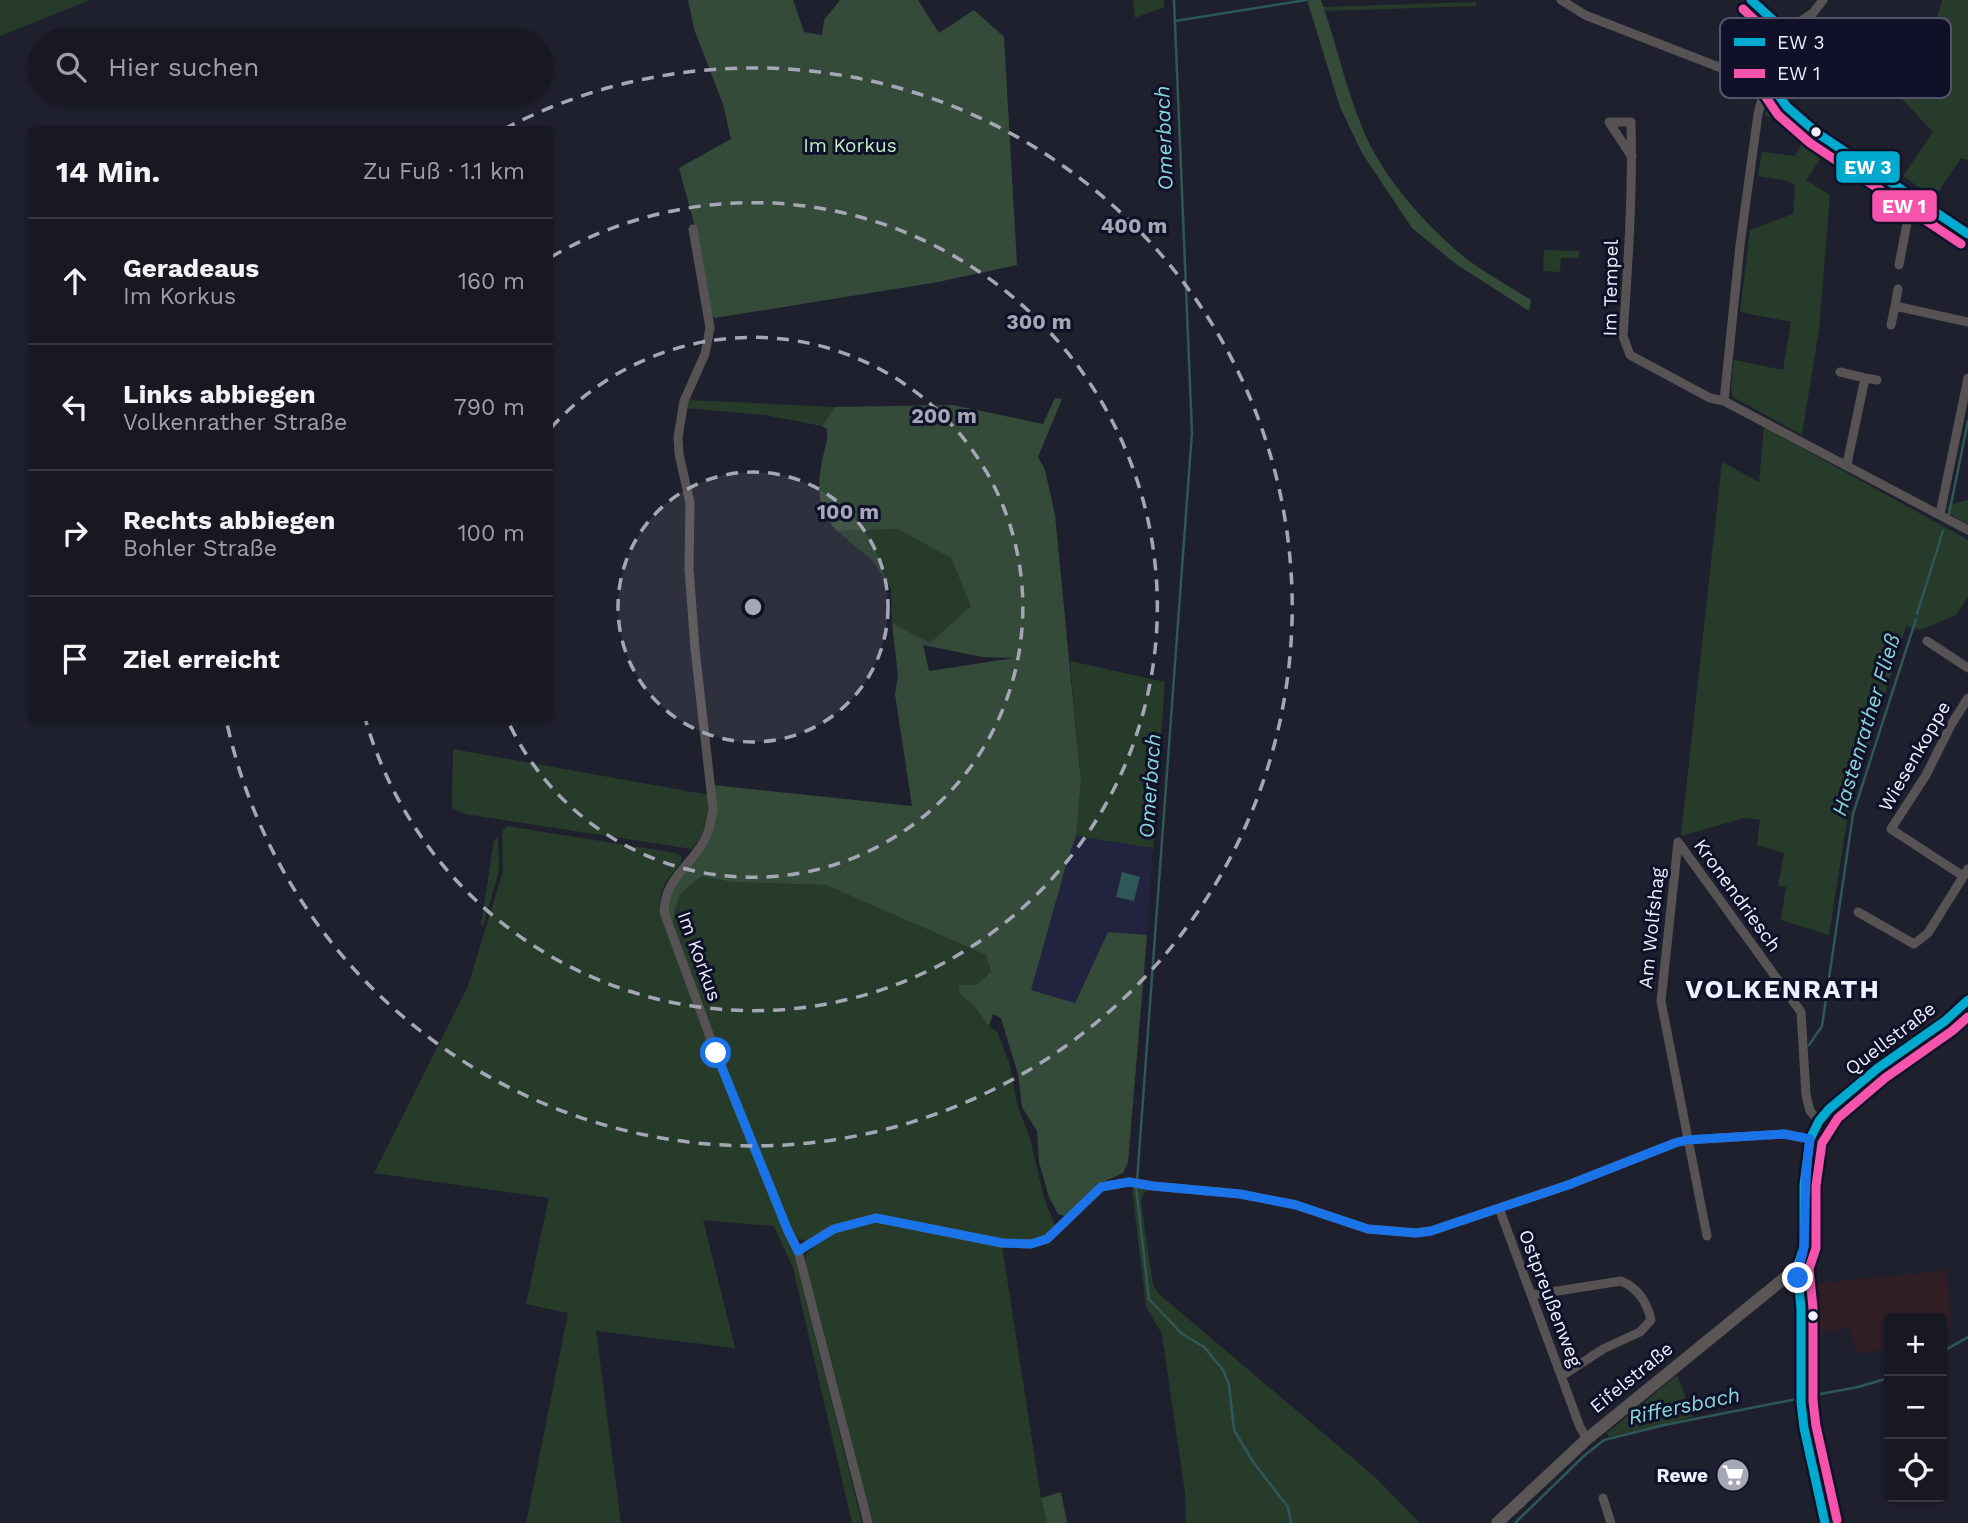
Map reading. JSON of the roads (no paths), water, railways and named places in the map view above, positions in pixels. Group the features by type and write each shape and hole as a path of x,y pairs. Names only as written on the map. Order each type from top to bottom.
{"main road":[{"name":"Quellstraße","path":"1797,1268 1804,1247 1804,1185 1810,1139 1819,1121 1829,1109 1878,1068 1924,1036 1968,1000"},
{"name":"Eifelstraße","path":"1497,1523 1587,1438 1797,1268"}],"street":[{"path":"1561,0 1585,15 1720,68"},
{"path":"1751,0 1771,18"},
{"path":"1805,18 1823,0"},
{"path":"1724,401 1740,245 1758,114 1763,98"},
{"path":"1780,98 1817,133 1968,234"},
{"name":"Im Tempel","path":"1632,157 1623,336 1630,355 1710,398 1724,401 1847,464 1968,530"},
{"path":"1899,265 1908,218 1919,200"},
{"name":"Im Korkus","path":"693,229 701,262 710,328 705,354 684,401 678,437 690,503 691,595 713,809 706,839 669,887 664,898 664,912 716,1053 798,1251 868,1523"},
{"path":"1891,325 1898,289"},
{"path":"1895,306 1968,323"},
{"path":"1840,372 1877,380"},
{"path":"1847,464 1865,378"},
{"path":"1940,514 1968,378"},
{"path":"1927,641 1968,668"},
{"name":"Wiesenkoppe","path":"1966,872 1891,829 1926,775 1968,698"},
{"name":"Kronendriesch","path":"1678,842 1801,1012 1806,1095 1810,1111 1819,1121"},
{"name":"Am Wolfshag","path":"1678,842 1661,1001 1686,1140 1707,1236"},
{"path":"1858,912 1914,944 1928,933 1966,872"},
{"path":"798,1251 834,1229 876,1218 1002,1243 1031,1244 1047,1239 1101,1187 1137,1183 1240,1194 1296,1205 1368,1229 1416,1233 1431,1231 1499,1208 1686,1140 1784,1134 1810,1139"},
{"name":"Ostpreußenweg","path":"1499,1208 1580,1427 1587,1438"},
{"path":"1797,1268 1801,1308 1801,1402 1804,1428 1825,1523"},
{"path":"1532,1295 1621,1281 1640,1294 1648,1309 1650,1320 1640,1332 1604,1349 1562,1376"},
{"path":"1603,1498 1611,1523"}],"waterway":[{"name":"Omerbach","path":"1137,1181 1192,432 1174,0"},
{"path":"1175,21 1306,0"},
{"name":"Hastenrather Fließ","path":"1949,514 1968,421"},
{"name":"Hastenrather Fließ","path":"1917,614 1943,531"},
{"name":"Hastenrather Fließ","path":"1809,1045 1822,1026 1853,814 1916,619"},
{"name":"Omerbach","path":"1136,1187 1149,1299 1181,1333 1204,1347 1223,1370 1229,1385 1234,1430 1253,1462 1288,1507 1291,1523"},
{"name":"Riffersbach","path":"1947,1349 1968,1337"},
{"name":"Riffersbach","path":"1804,1397 1884,1379"},
{"name":"Riffersbach","path":"1515,1523 1604,1440 1664,1425 1797,1399"}],"place":[{"name":"Rewe","path":"1733,1475"}],"district":[{"name":"VOLKENRATH","path":"1783,989"}]}
